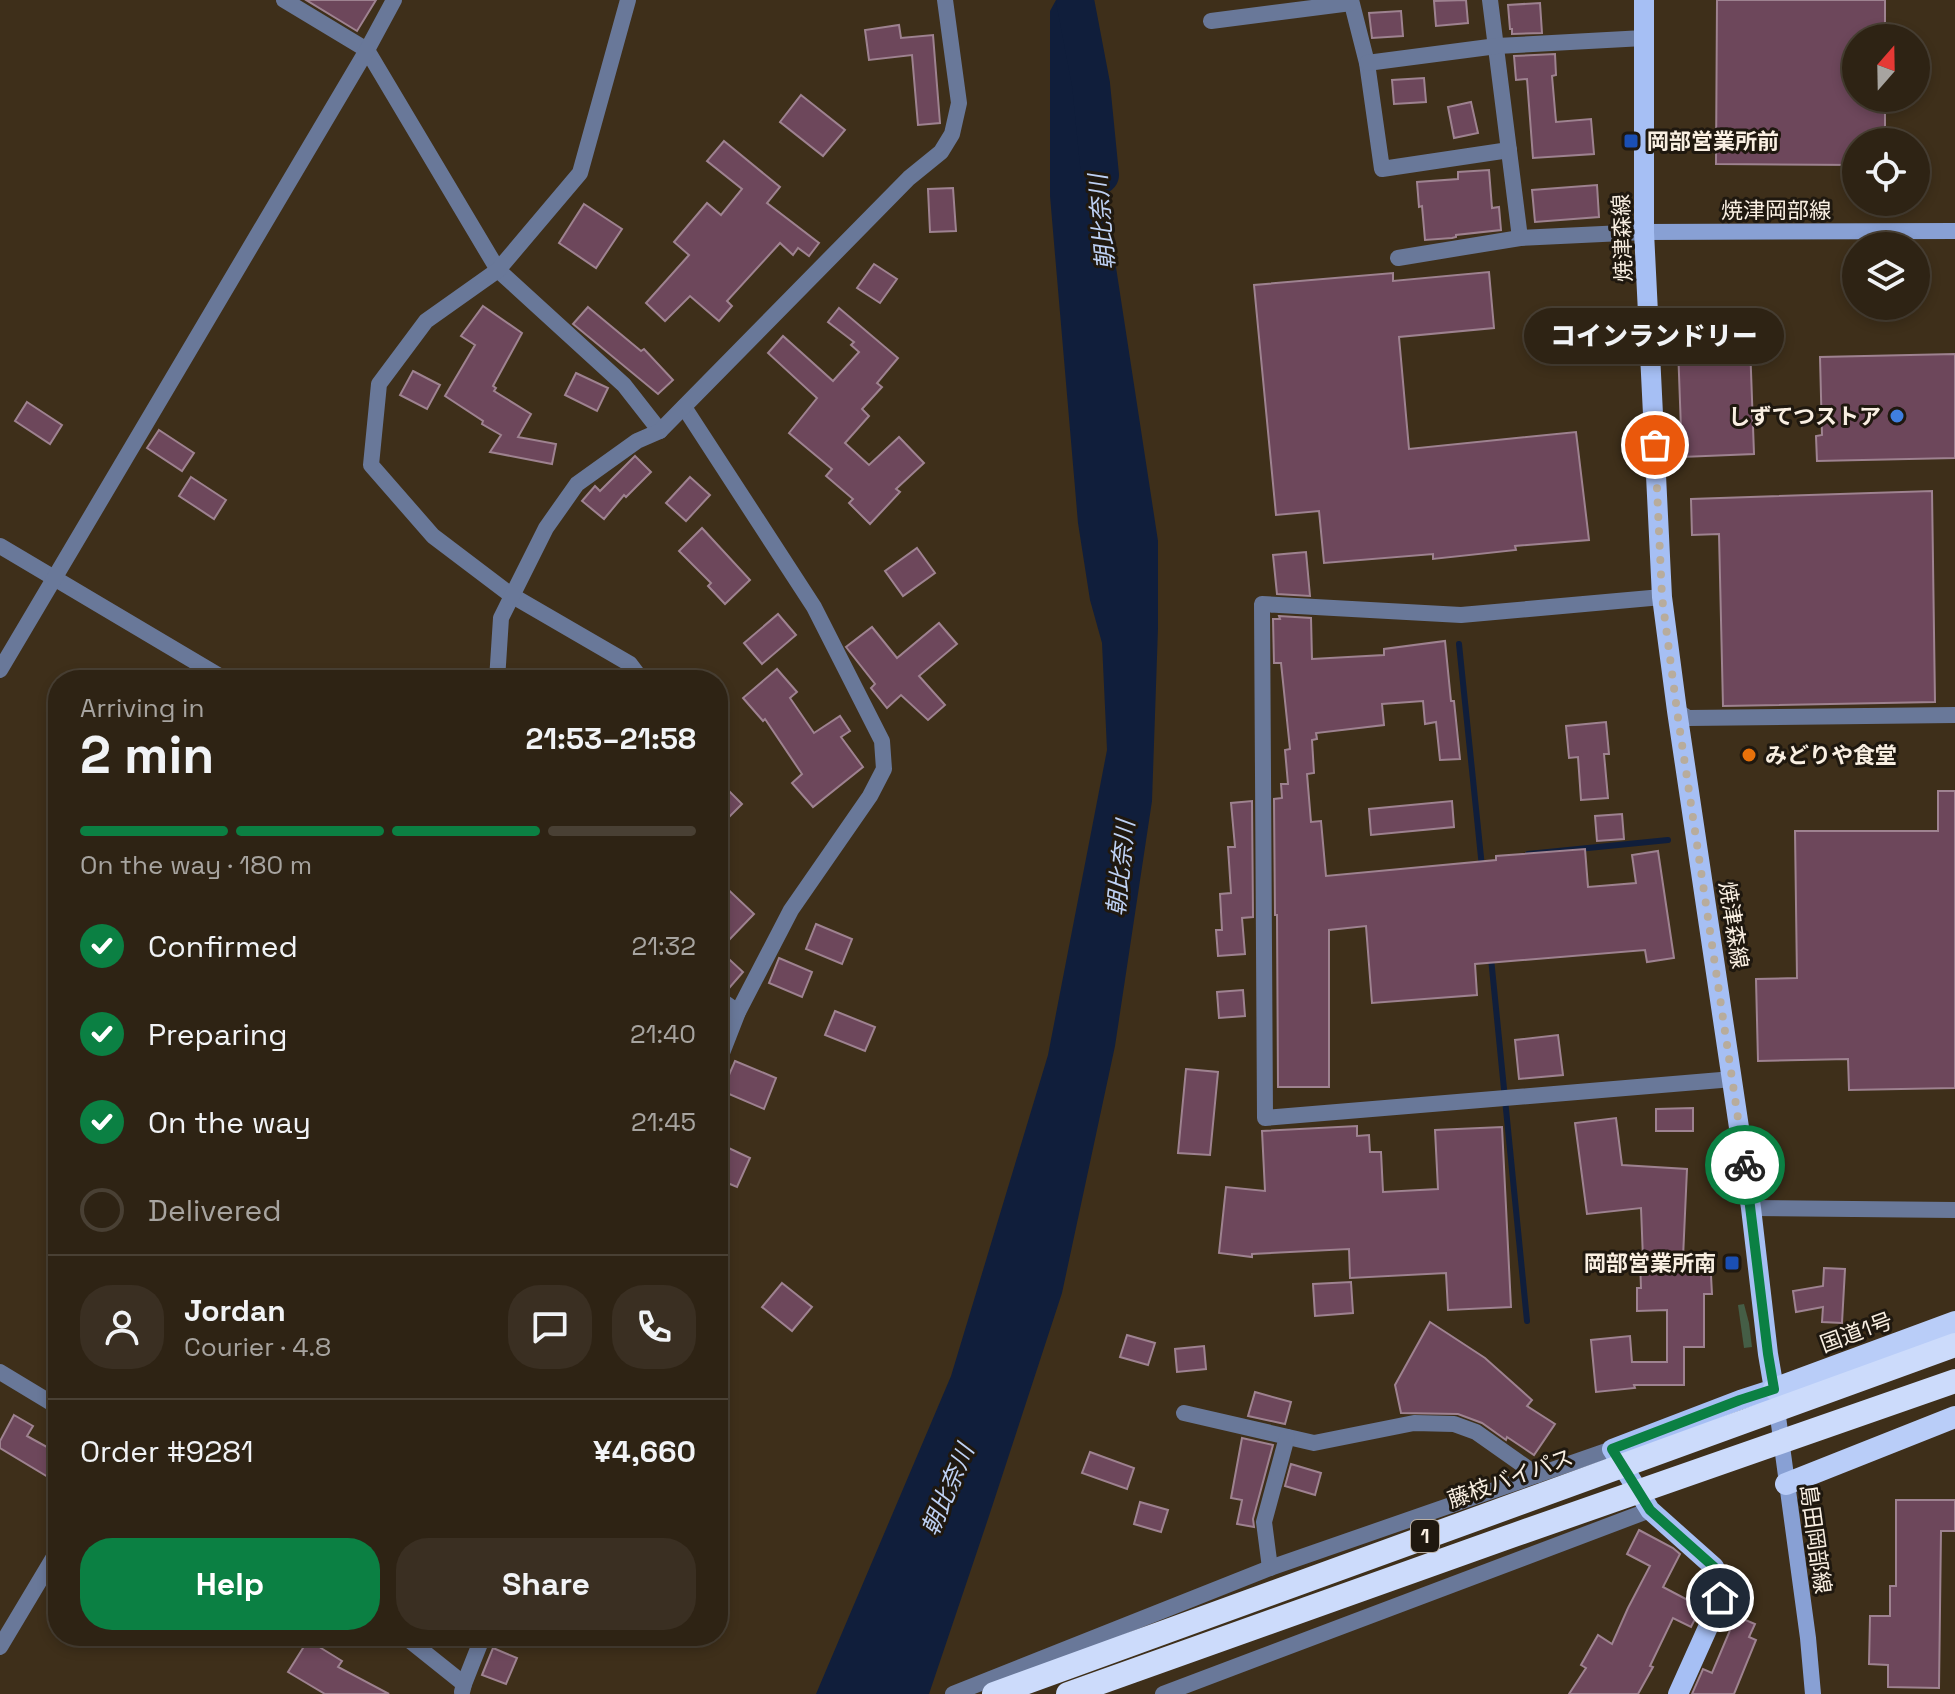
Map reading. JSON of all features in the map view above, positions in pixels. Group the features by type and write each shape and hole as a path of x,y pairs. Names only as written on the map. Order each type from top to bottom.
{"highway":[{"name":"国道1号","path":"1774,1389 1955,1322"},
{"name":"藤枝バイパス","path":"994,1694 1955,1345"},
{"name":"1","path":"1068,1694 1955,1381"},
{"path":"1786,1484 1955,1417"}],"main road":[{"name":"焼津森線","path":"1644,0 1644,232 1662,597 1733,1079 1774,1389"},
{"name":"焼津岡部線","path":"1644,232 1955,231"},
{"path":"1678,1694 1714,1614 1720,1598 1721,1581 1714,1567 1650,1510 1612,1449 1774,1389"},
{"name":"島田岡部線","path":"1774,1389 1813,1694"}],"street":[{"path":"284,0 367,50 498,270 624,385 660,431"},
{"path":"0,670 394,0"},
{"path":"628,0 580,173 498,270 426,321 379,384 371,465 433,536 511,595 630,664 634,670"},
{"path":"498,670 501,618 546,528 577,484 637,441 660,431 909,178 941,152 952,134 959,103 945,0"},
{"path":"1490,0 1520,238"},
{"path":"1211,21 1351,2 1367,63 1382,169 1509,150"},
{"path":"1367,63 1497,46 1644,38"},
{"path":"1398,258 1520,238 1644,232"},
{"path":"684,407 814,607 882,741 884,769 870,796 791,910 728,1038"},
{"path":"0,546 209,670"},
{"path":"1662,597 1461,615 1262,604 1265,1118 1733,1079"},
{"path":"1677,711 1688,718 1955,715"},
{"path":"728,1005 738,1012"},
{"path":"1751,1208 1955,1210"},
{"path":"0,1372 48,1401"},
{"path":"1184,1413 1314,1443 1414,1423 1454,1424 1476,1432 1537,1475"},
{"path":"1270,1568 1264,1522 1287,1437"},
{"path":"953,1694 1270,1568 1612,1449"},
{"path":"1163,1694 1650,1510"},
{"path":"0,1647 48,1567"},
{"path":"415,1646 463,1689 479,1646"}],"green space":[{"path":"1744,1304 1752,1347 1744,1348 1738,1305"}],"water":[{"path":"1056,0 1083,0 1079,26 1158,541 1152,801 1115,1046 1062,1293 929,1694 816,1694 951,1376 1048,1055 1107,750 1102,643 1090,600 1078,523 1050,196 1050,11"}],"building":[{"path":"306,0 376,0 357,31"},
{"path":"1466,0 1468,23 1436,26 1434,1"},
{"path":"1717,0 1885,0 1885,24 1842,24 1842,112 1885,112 1885,128 1842,128 1842,165 1716,164"},
{"path":"1540,3 1542,33 1512,34 1508,5"},
{"path":"1401,11 1403,36 1372,38 1369,13"},
{"path":"899,25 901,38 933,35 940,123 918,125 912,55 869,60 865,30"},
{"path":"1555,54 1556,75 1552,76 1556,122 1591,119 1594,154 1533,158 1527,79 1516,80 1514,56"},
{"path":"1424,78 1426,102 1394,104 1392,80"},
{"path":"801,95 845,130 823,156 780,122"},
{"path":"1471,102 1478,133 1454,138 1448,107"},
{"path":"724,141 780,187 767,203 819,243 809,256 798,248 793,255 780,243 727,301 732,306 719,321 690,296 665,321 646,303 689,255 674,242 707,203 721,215 742,189 707,161"},
{"path":"1489,170 1492,208 1499,207 1501,230 1425,240 1417,182 1458,179 1458,172"},
{"path":"1597,185 1599,217 1535,222 1532,190"},
{"path":"953,188 956,231 930,232 928,189"},
{"path":"584,204 622,229 596,268 559,243"},
{"path":"874,264 897,279 880,303 857,288"},
{"path":"1489,272 1494,328 1399,337 1409,449 1576,432 1589,540 1515,546 1516,550 1433,559 1433,554 1324,563 1319,511 1276,515 1254,285 1393,273 1393,281"},
{"path":"483,306 522,333 493,386 496,388 494,391 531,414 518,437 556,444 552,464 490,452 501,435 445,396 475,345 461,336"},
{"path":"588,307 641,351 644,349 673,380 658,394 573,324"},
{"path":"839,308 898,358 877,383 882,387 862,409 869,416 845,443 869,465 899,437 924,463 896,489 900,492 870,524 849,503 853,499 826,476 832,469 789,433 817,398 768,353 783,336 833,381 859,352 851,345 854,342 828,322"},
{"path":"1750,344 1754,454 1682,457 1678,347"},
{"path":"1955,354 1955,458 1817,461 1816,436 1822,435 1820,357"},
{"path":"413,371 440,385 427,409 400,395"},
{"path":"576,373 608,388 597,411 565,395"},
{"path":"27,402 62,425 50,444 15,421"},
{"path":"159,430 194,453 182,471 147,448"},
{"path":"635,456 651,472 626,497 624,495 604,519 582,501 595,486 600,491"},
{"path":"191,477 226,500 214,519 179,496"},
{"path":"690,477 710,495 686,521 666,503"},
{"path":"1932,491 1935,702 1723,706 1719,534 1692,535 1691,499"},
{"path":"702,528 750,580 725,604 708,586 711,583 679,551"},
{"path":"917,548 935,573 903,596 885,571"},
{"path":"1306,552 1310,596 1277,594 1273,555"},
{"path":"778,614 796,635 762,664 744,643"},
{"path":"1279,616 1311,618 1312,659 1384,655 1384,649 1445,641 1460,759 1440,760 1436,722 1425,724 1423,701 1382,704 1384,725 1316,733 1317,739 1312,740 1314,773 1307,774 1311,822 1321,821 1326,876 1585,849 1588,887 1636,883 1632,855 1658,851 1674,958 1647,962 1645,950 1475,964 1477,995 1372,1003 1366,926 1329,930 1329,1087 1278,1087 1274,799 1282,798 1281,784 1288,784 1285,750 1290,749 1281,663 1274,663 1273,619 1280,619"},
{"path":"939,623 957,644 919,676 945,705 928,720 901,695 887,708 871,688 875,684 846,647 872,627 897,658"},
{"path":"777,669 797,692 790,698 814,733 840,716 850,731 841,737 863,767 813,807 792,783 802,774 765,719 763,721 743,698"},
{"path":"1606,722 1609,754 1604,754 1608,798 1581,800 1578,757 1569,758 1566,726"},
{"path":"728,790 742,804 728,818"},
{"path":"1938,791 1955,791 1955,1088 1849,1090 1848,1059 1758,1061 1756,979 1797,978 1795,831 1938,831"},
{"path":"1252,801 1253,917 1242,918 1245,954 1218,956 1216,930 1222,930 1220,894 1231,893 1228,847 1235,847 1231,803"},
{"path":"1452,801 1454,827 1371,835 1369,809"},
{"path":"1622,814 1624,839 1597,841 1595,816"},
{"path":"728,889 754,914 728,941"},
{"path":"816,924 852,939 842,964 806,949"},
{"path":"728,958 743,972 730,987 728,985"},
{"path":"779,958 812,972 802,997 769,983"},
{"path":"1243,990 1245,1016 1219,1018 1217,992"},
{"path":"835,1011 875,1027 865,1051 825,1035"},
{"path":"1558,1035 1563,1075 1519,1079 1515,1040"},
{"path":"735,1061 776,1078 764,1109 728,1094 728,1077"},
{"path":"1186,1069 1218,1072 1210,1155 1178,1153"},
{"path":"1693,1108 1693,1131 1656,1131 1656,1109"},
{"path":"1616,1118 1622,1165 1687,1169 1683,1258 1710,1257 1712,1294 1704,1294 1704,1347 1684,1347 1684,1385 1634,1385 1635,1388 1596,1392 1591,1340 1630,1336 1632,1362 1667,1362 1667,1310 1637,1311 1637,1288 1641,1288 1640,1259 1643,1259 1641,1208 1587,1214 1575,1123"},
{"path":"1357,1126 1357,1136 1369,1135 1370,1152 1381,1152 1383,1192 1438,1189 1435,1130 1502,1127 1511,1307 1448,1310 1446,1273 1350,1278 1349,1249 1252,1254 1252,1257 1219,1253 1226,1187 1265,1191 1262,1131"},
{"path":"728,1148 750,1158 737,1187 728,1183"},
{"path":"1824,1268 1845,1269 1842,1323 1822,1322 1823,1307 1796,1312 1793,1291 1823,1286"},
{"path":"1351,1282 1353,1313 1315,1316 1313,1284"},
{"path":"782,1283 812,1307 792,1331 762,1307"},
{"path":"1430,1322 1485,1358 1532,1400 1527,1406 1555,1424 1534,1455 1482,1423 1458,1414 1401,1413 1395,1385"},
{"path":"1127,1335 1155,1343 1148,1365 1120,1357"},
{"path":"1204,1346 1206,1369 1177,1372 1175,1349"},
{"path":"1255,1392 1291,1402 1285,1424 1248,1416"},
{"path":"14,1415 33,1426 27,1436 48,1448 48,1477 0,1448 0,1441"},
{"path":"1242,1438 1273,1445 1253,1519 1254,1527 1237,1524 1242,1500 1231,1498"},
{"path":"1090,1452 1134,1468 1127,1489 1082,1473"},
{"path":"1291,1464 1321,1473 1315,1495 1285,1486"},
{"path":"1896,1500 1955,1500 1955,1531 1941,1531 1939,1688 1888,1687 1888,1665 1869,1664 1870,1616 1890,1616 1890,1586 1896,1586"},
{"path":"1140,1502 1168,1510 1161,1532 1134,1524"},
{"path":"1639,1530 1680,1554 1663,1587 1701,1607 1691,1627 1673,1618 1638,1694 1569,1694 1586,1668 1581,1665 1598,1635 1612,1644 1650,1566 1627,1554"},
{"path":"1736,1616 1755,1624 1749,1637 1756,1640 1734,1694 1692,1694 1703,1669 1712,1673"},
{"path":"304,1646 318,1646 342,1661 338,1667 389,1694 325,1694 288,1672"},
{"path":"493,1648 517,1658 506,1684 482,1675"}],"waterway":[{"name":"朝比奈川","path":"1075,0 1091,84 1100,175"},
{"path":"1459,644 1482,867"},
{"path":"1528,854 1668,840"},
{"path":"1491,958 1527,1321"}],"way so far":[{"path":"1655,445 1662,597 1745,1165"}],"place":[{"name":"岡部営業所前","path":"1631,141"},
{"name":"しずてつストア","path":"1897,416"},
{"name":"コインランドリー","path":"1655,445"},
{"name":"みどりや食堂","path":"1749,755"},
{"name":"岡部営業所南","path":"1732,1263"}],"route":[{"path":"1720,1598 1721,1581 1714,1567 1650,1510 1612,1449 1774,1389 1745,1165"}]}
